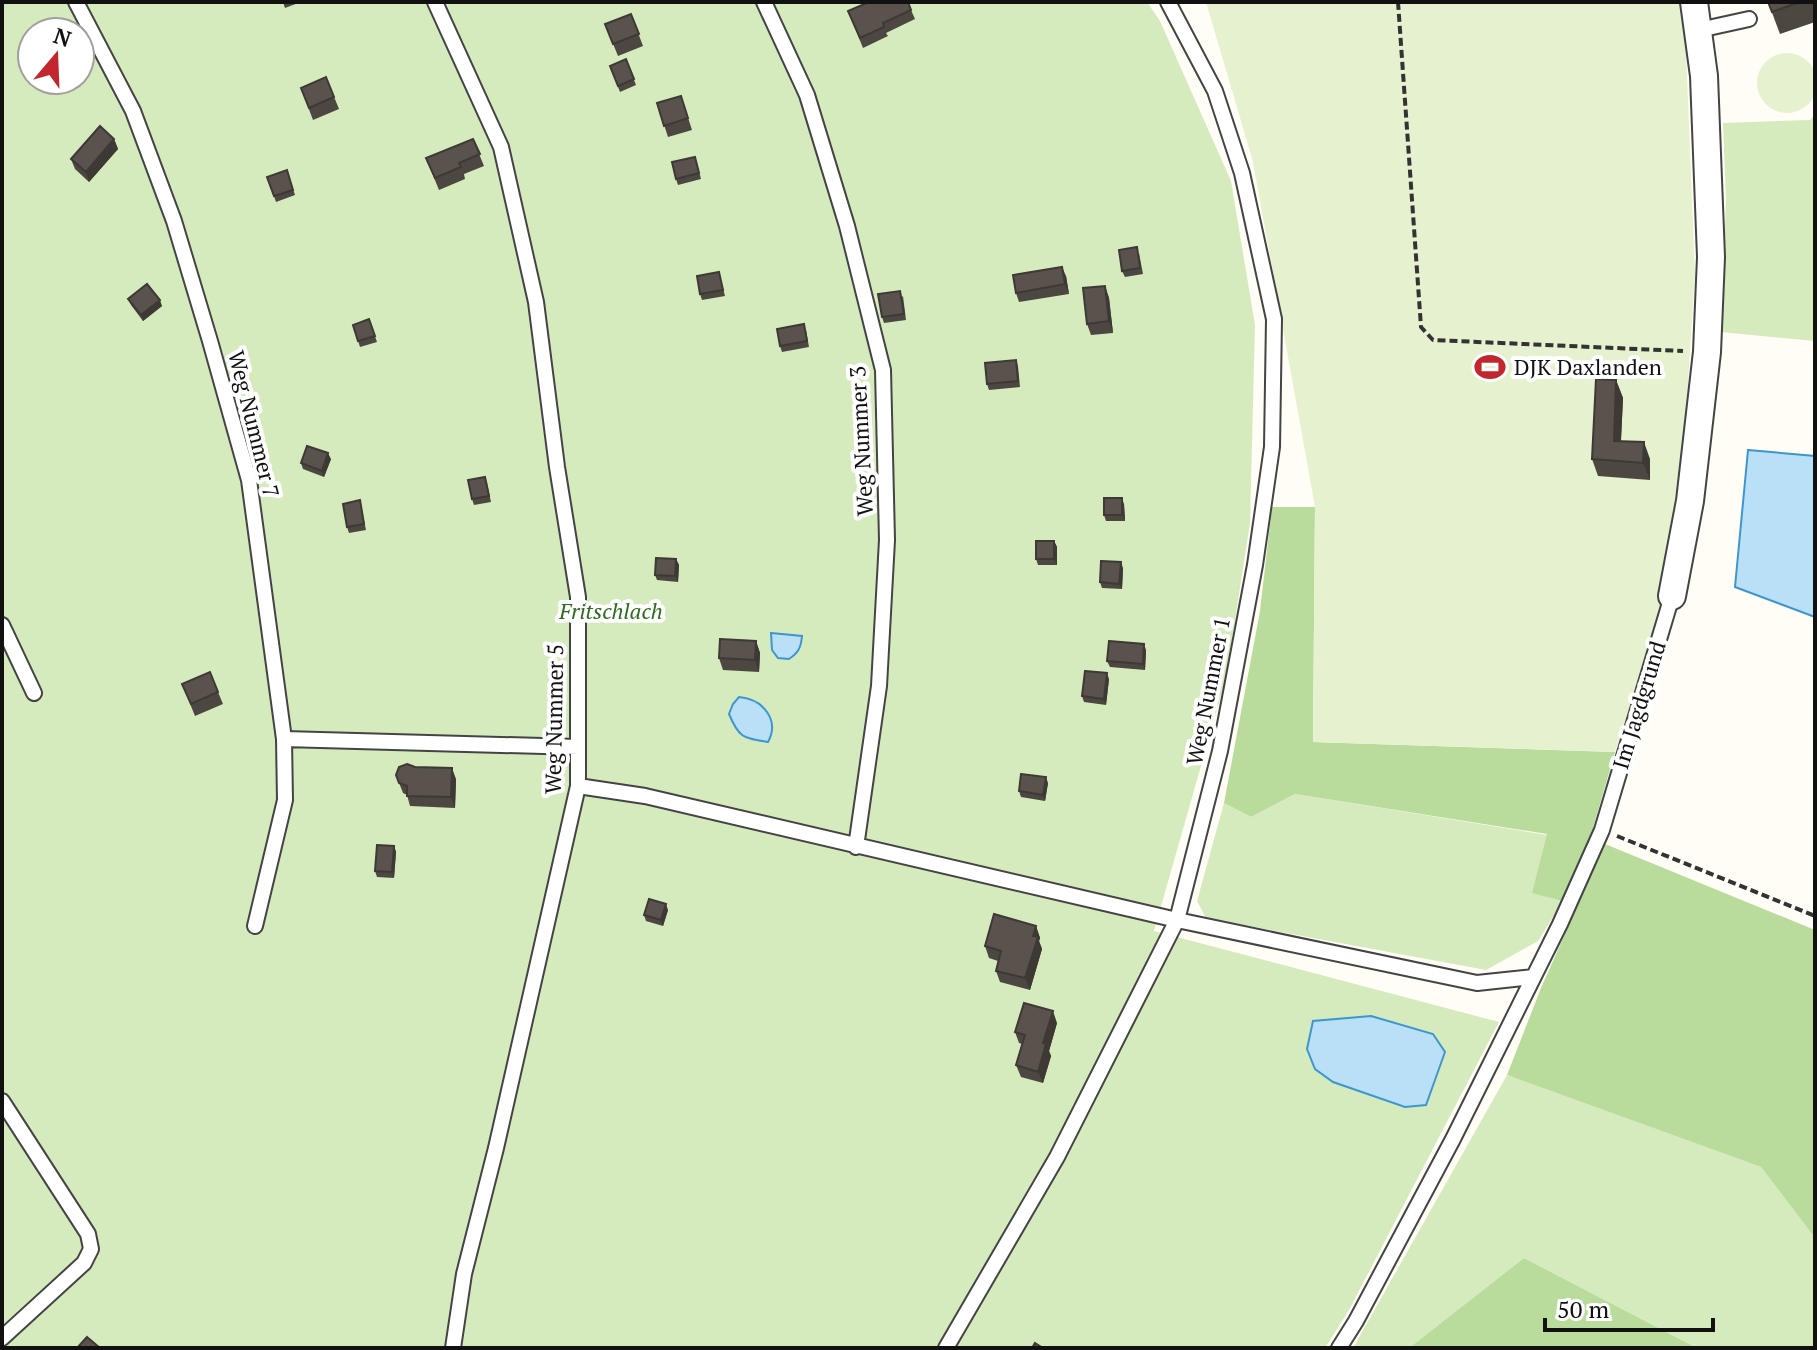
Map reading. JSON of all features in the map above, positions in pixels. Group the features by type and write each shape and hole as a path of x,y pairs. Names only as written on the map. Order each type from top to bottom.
{"street":[{"name":"Im Jagdgrund","path":"1672,596 1690,501 1707,352 1711,257 1704,76 1694,2"}],"lane":[{"name":"Weg Nummer 7","path":"76,2 133,111 174,221 249,480 284,739 285,800 255,926"},
{"name":"Weg Nummer 5","path":"435,2 501,147 536,302 557,467 578,597 578,786 496,1148 464,1274 453,1348"},
{"name":"Weg Nummer 3","path":"764,2 807,95 847,226 883,370 887,540 885,584 879,686 856,847"},
{"name":"Weg Nummer 1","path":"946,1348 1057,1157 1177,920 1220,751 1255,565 1272,447 1274,319 1242,173 1215,91 1168,2"},
{"path":"1699,30 1749,19"},
{"name":"Im Jagdgrund","path":"1339,1348 1453,1139 1560,924 1602,830 1672,596"},
{"path":"2,625 34,693"},
{"path":"284,739 578,747"},
{"path":"578,786 645,796 1177,920 1477,983 1533,977"},
{"path":"2,1101 88,1234 91,1249 84,1263 2,1338"}],"path":[{"path":"1398,2 1421,327 1433,340 1707,352"},
{"path":"1602,830 1815,916"}],"green space":[{"name":"Fritschlach","path":"2,2 1147,2 1160,21 1231,181 1255,325 1250,523 1226,678 1154,931 1499,1022 1349,1310 1325,1348 2,1348"},
{"name":"DJK Daxlanden","path":"1206,2 1684,2 1695,273 1683,462 1665,593 1615,752 1313,742 1315,507 1253,162"},
{"path":"1787,53 1808,62 1817,83 1808,104 1787,113 1766,104 1757,83 1766,62"},
{"path":"1815,114 1815,341 1721,332 1726,198 1723,123 1810,120"},
{"path":"1272,507 1315,507 1313,742 1615,752 1593,828 1563,901 1532,893 1547,834 1295,794 1251,817 1224,803 1260,611"},
{"path":"1295,794 1547,835 1563,901 1538,941 1486,970 1206,918 1197,901 1224,803 1251,817"},
{"path":"1605,844 1815,930 1815,1238 1761,1167 1507,1075 1541,988"},
{"path":"1507,1075 1761,1167 1815,1238 1815,1348 1697,1348 1524,1258 1409,1348 1353,1348"},
{"path":"1524,1258 1697,1348 1409,1348"}],"water":[{"path":"1748,450 1815,456 1815,617 1735,587"},
{"path":"771,633 802,636 795,655 789,659 778,658 772,650"},
{"path":"739,697 755,702 767,712 772,726 768,742 747,738 736,728 729,714"},
{"path":"1371,1016 1433,1034 1445,1052 1426,1105 1405,1107 1333,1082 1315,1069 1307,1049 1313,1021"}],"building":[{"path":"869,2 908,2 911,10 860,38 848,11"},
{"path":"1768,2 1800,2 1772,12"},
{"path":"631,14 639,34 613,44 605,24"},
{"path":"626,59 634,79 618,86 610,66"},
{"path":"326,77 334,97 309,108 301,88"},
{"path":"681,96 688,118 664,126 657,103"},
{"path":"100,126 114,139 86,172 71,159"},
{"path":"473,139 480,154 459,163 461,167 435,178 426,158"},
{"path":"695,157 699,173 676,179 672,162"},
{"path":"287,170 293,190 274,196 267,177"},
{"path":"1137,247 1140,268 1122,271 1119,250"},
{"path":"1062,267 1065,284 1016,293 1013,275"},
{"path":"719,272 723,290 700,294 697,276"},
{"path":"147,284 160,300 141,315 128,299"},
{"path":"1105,286 1109,321 1087,324 1083,288"},
{"path":"900,291 904,314 882,317 878,294"},
{"path":"369,319 375,336 358,341 353,325"},
{"path":"804,324 807,341 780,346 777,329"},
{"path":"1016,360 1018,381 987,384 985,363"},
{"path":"1596,379 1616,380 1614,441 1644,442 1643,463 1592,459"},
{"path":"307,446 328,453 322,471 301,463"},
{"path":"485,477 489,496 472,499 468,480"},
{"path":"1104,498 1122,498 1122,515 1104,515"},
{"path":"360,500 364,524 347,527 343,504"},
{"path":"1036,541 1054,541 1054,559 1036,559"},
{"path":"656,558 676,559 675,576 655,575"},
{"path":"1101,561 1121,562 1119,584 1100,582"},
{"path":"720,639 756,641 755,660 719,658"},
{"path":"1109,641 1144,644 1143,664 1107,661"},
{"path":"1085,671 1107,673 1104,699 1082,696"},
{"path":"210,672 218,692 191,704 182,684"},
{"path":"407,764 452,768 451,797 407,796 407,786 399,783 396,775 399,767"},
{"path":"1021,774 1046,777 1043,795 1019,791"},
{"path":"377,845 394,846 392,872 375,871"},
{"path":"649,899 666,904 661,920 644,915"},
{"path":"994,914 1036,926 1033,936 1038,937 1025,978 996,971 1001,951 985,946"},
{"path":"1024,1003 1053,1011 1038,1072 1016,1065 1025,1035 1015,1032"},
{"path":"87,1337 100,1348 77,1348"}],"place":[{"name":"DJK Daxlanden","path":"1490,367"}]}
